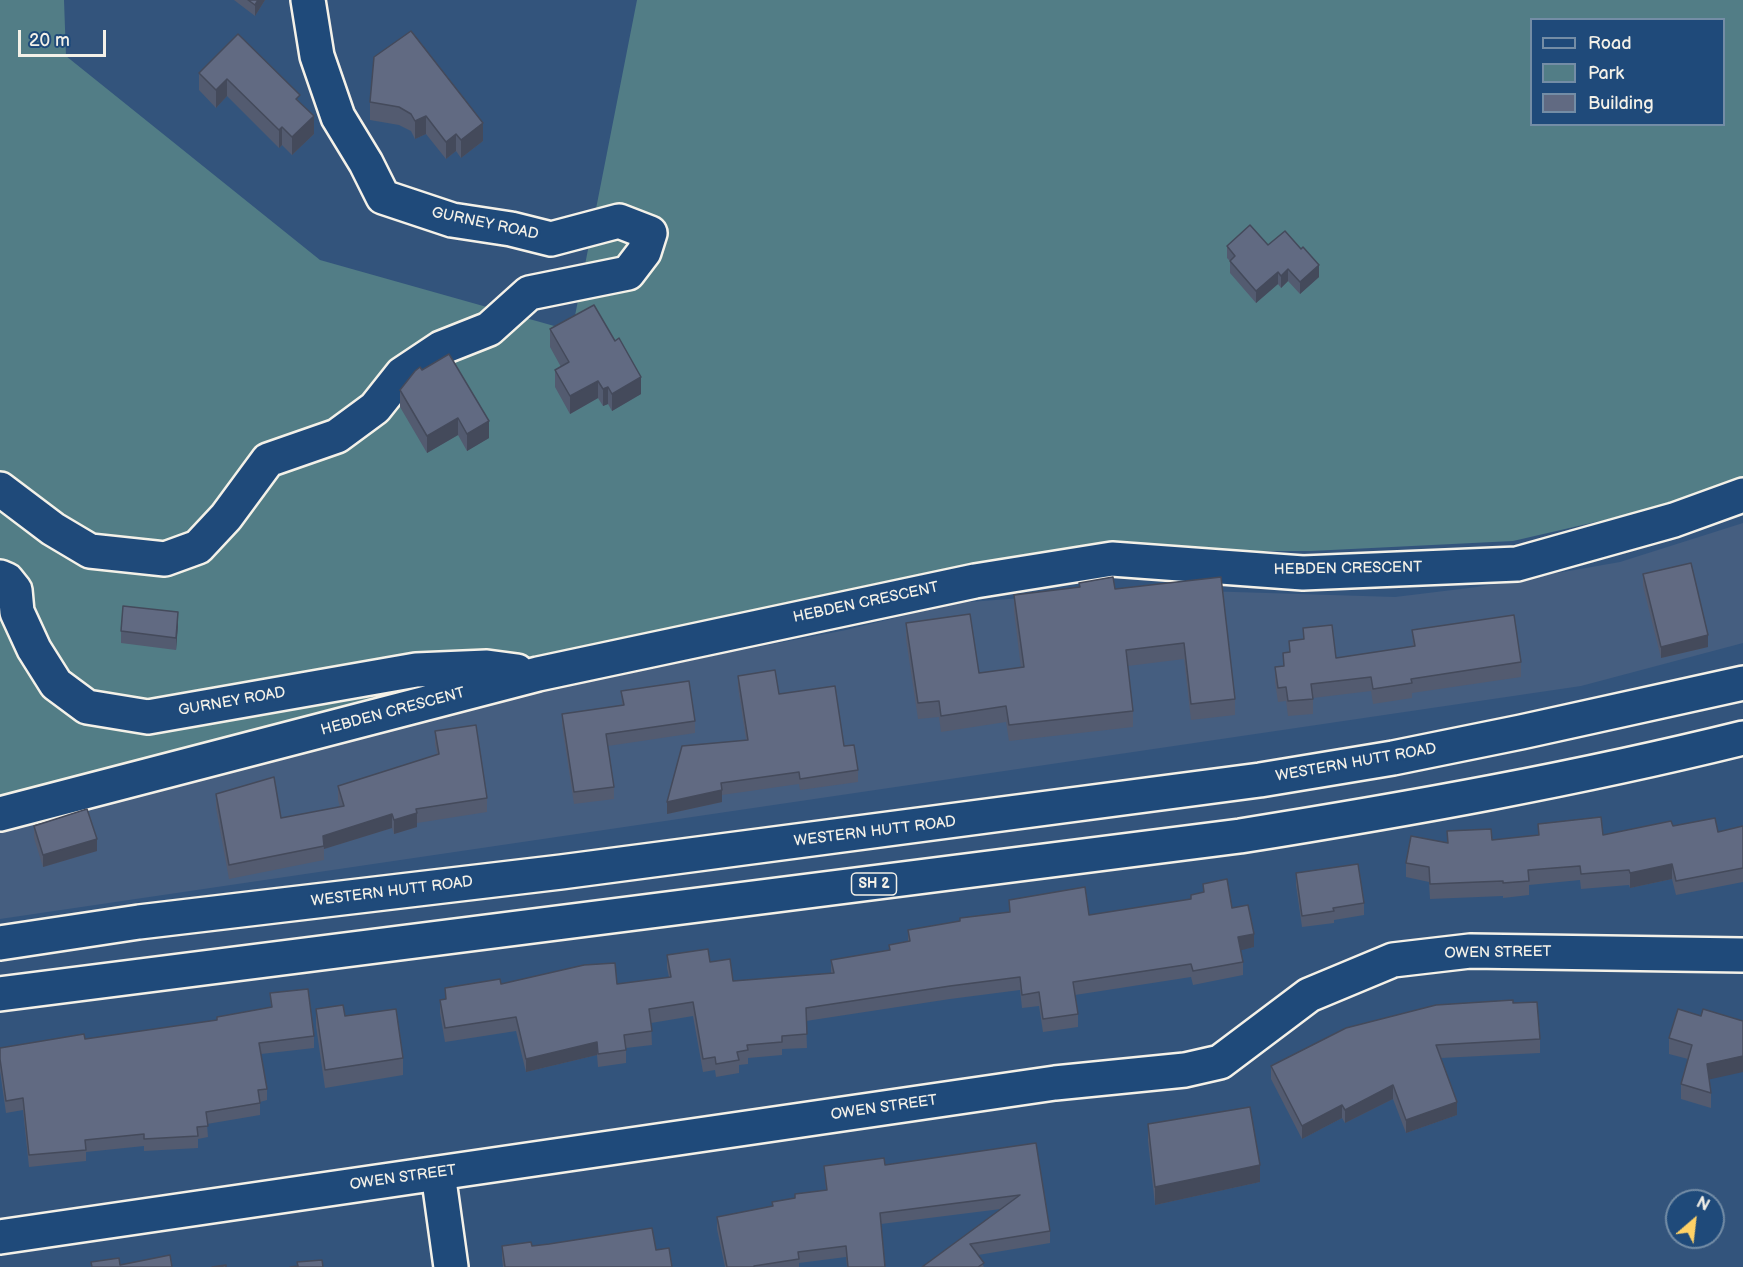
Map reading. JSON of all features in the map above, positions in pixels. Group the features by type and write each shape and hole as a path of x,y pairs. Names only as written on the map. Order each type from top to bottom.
{"main road":[{"name":"GURNEY ROAD","path":"0,489 53,529 90,551 165,559 198,547 226,517 268,460 337,436 375,408 402,374 441,348 489,329 529,293 628,273 644,252 650,233 620,221 551,239 511,229 452,220 383,197 366,163 338,117 316,56 308,0"},
{"name":"HEBDEN CRESCENT","path":"0,814 538,674 975,581 1112,559 1302,573 1517,564 1674,520 1743,495"},
{"name":"GURNEY ROAD","path":"0,577 7,580 15,590 17,612 33,649 56,684 87,707 148,717 416,670 487,667 538,674"},
{"name":"WESTERN HUTT ROAD","path":"0,943 139,922 549,874 1249,782 1404,756 1743,684"},
{"name":"SH 2","path":"0,994 1240,836 1513,789 1634,765 1743,738"},
{"name":"OWEN STREET","path":"0,1237 1055,1083 1185,1070 1220,1062 1309,995 1393,960 1470,951 1743,955"},
{"path":"438,1173 451,1267"}],"shaded area":[{"path":"1743,523 1743,643 1581,686 0,919 0,829 487,699 846,630 956,603 1139,589 1395,597 1477,587 1620,562"}],"green space":[{"path":"0,0 64,0 66,56 320,260 572,331 637,0 1743,0 1743,479 1665,506 1513,541 1311,551 1109,551 0,807"}],"building":[{"path":"248,0 258,0 255,5"},
{"path":"411,31 483,123 461,140 456,134 446,142 426,116 415,121 411,114 399,107 370,102 374,57"},
{"path":"238,34 300,95 296,99 314,116 292,137 282,127 279,130 227,79 216,90 199,73"},
{"path":"1250,225 1268,245 1285,231 1319,265 1300,282 1288,269 1281,276 1278,272 1256,291 1230,261 1235,256 1227,246"},
{"path":"594,305 615,341 619,338 641,377 612,394 608,387 603,389 598,381 570,396 555,370 569,362 550,329"},
{"path":"449,354 489,421 467,434 458,418 427,436 400,390 420,367 422,370"},
{"path":"1691,563 1708,635 1661,647 1643,574"},
{"path":"1113,577 1115,589 1221,577 1235,699 1191,704 1184,643 1126,650 1133,711 1009,725 1006,706 941,716 939,701 918,703 906,623 970,614 979,673 1024,667 1014,595 1080,587 1079,583"},
{"path":"123,606 178,612 176,638 121,631"},
{"path":"1514,615 1521,662 1411,679 1412,683 1373,689 1371,677 1311,684 1313,699 1288,701 1286,687 1278,688 1275,667 1284,666 1283,653 1290,652 1289,641 1304,639 1303,628 1332,625 1336,658 1415,646 1412,630"},
{"path":"775,670 779,694 835,686 844,746 854,745 858,770 800,779 799,772 721,783 722,790 667,802 682,746 748,740 738,676"},
{"path":"689,681 695,721 606,734 614,787 574,792 562,714 624,705 621,691"},
{"path":"476,725 487,798 416,809 417,813 394,820 392,814 323,836 324,846 229,865 216,794 274,777 281,818 344,806 338,786 439,754 435,731"},
{"path":"87,809 97,839 43,855 34,826"},
{"path":"1601,817 1603,835 1671,821 1673,826 1715,818 1718,832 1743,826 1743,868 1676,881 1672,864 1630,873 1629,870 1581,874 1580,866 1528,870 1529,881 1430,884 1429,867 1406,863 1411,836 1448,843 1447,831 1491,829 1492,840 1539,835 1538,824"},
{"path":"1358,864 1364,903 1302,916 1296,873"},
{"path":"1227,879 1232,908 1248,905 1254,934 1238,937 1243,962 1193,971 1191,964 1073,982 1078,1014 1043,1019 1039,992 1022,995 1020,977 950,986 806,1008 807,1034 782,1036 782,1042 747,1045 748,1050 737,1052 739,1060 716,1064 715,1057 703,1059 693,1002 649,1009 652,1031 624,1035 626,1050 598,1054 597,1042 526,1059 516,1017 445,1028 440,1000 446,999 445,988 500,979 501,984 584,965 615,963 617,984 671,977 667,955 708,949 710,962 730,959 733,981 834,973 831,960 890,950 889,945 910,941 908,930 960,921 960,918 1010,912 1009,900 1085,887 1089,915 1191,899 1191,895 1204,892 1203,884"},
{"path":"308,989 314,1036 259,1043 267,1089 258,1090 260,1103 206,1112 208,1126 197,1127 198,1136 144,1139 144,1134 85,1140 86,1150 29,1155 23,1098 6,1101 0,1048 84,1034 85,1039 217,1020 217,1017 272,1007 270,993"},
{"path":"1513,1000 1513,1003 1537,1002 1540,1039 1436,1045 1457,1102 1406,1120 1393,1085 1345,1110 1342,1105 1302,1126 1271,1066 1346,1028 1436,1005"},
{"path":"343,1005 345,1016 396,1009 403,1058 325,1070 316,1009"},
{"path":"1678,1009 1701,1016 1703,1009 1743,1021 1743,1056 1707,1064 1711,1093 1681,1084 1692,1045 1669,1038"},
{"path":"1250,1107 1260,1165 1155,1187 1148,1124"},
{"path":"1036,1143 1050,1231 970,1244 984,1263 978,1267 922,1267 1020,1195 880,1213 885,1267 848,1267 846,1246 798,1252 799,1259 754,1267 727,1267 717,1217 773,1206 772,1202 795,1198 795,1194 827,1190 824,1166 884,1158 885,1165"},
{"path":"652,1228 656,1250 669,1248 672,1267 505,1267 502,1246 531,1242 532,1246 549,1244"},
{"path":"170,1255 172,1267 92,1267 91,1262 119,1258 120,1265"},
{"path":"322,1260 323,1267 290,1267 298,1266 297,1262"}]}
